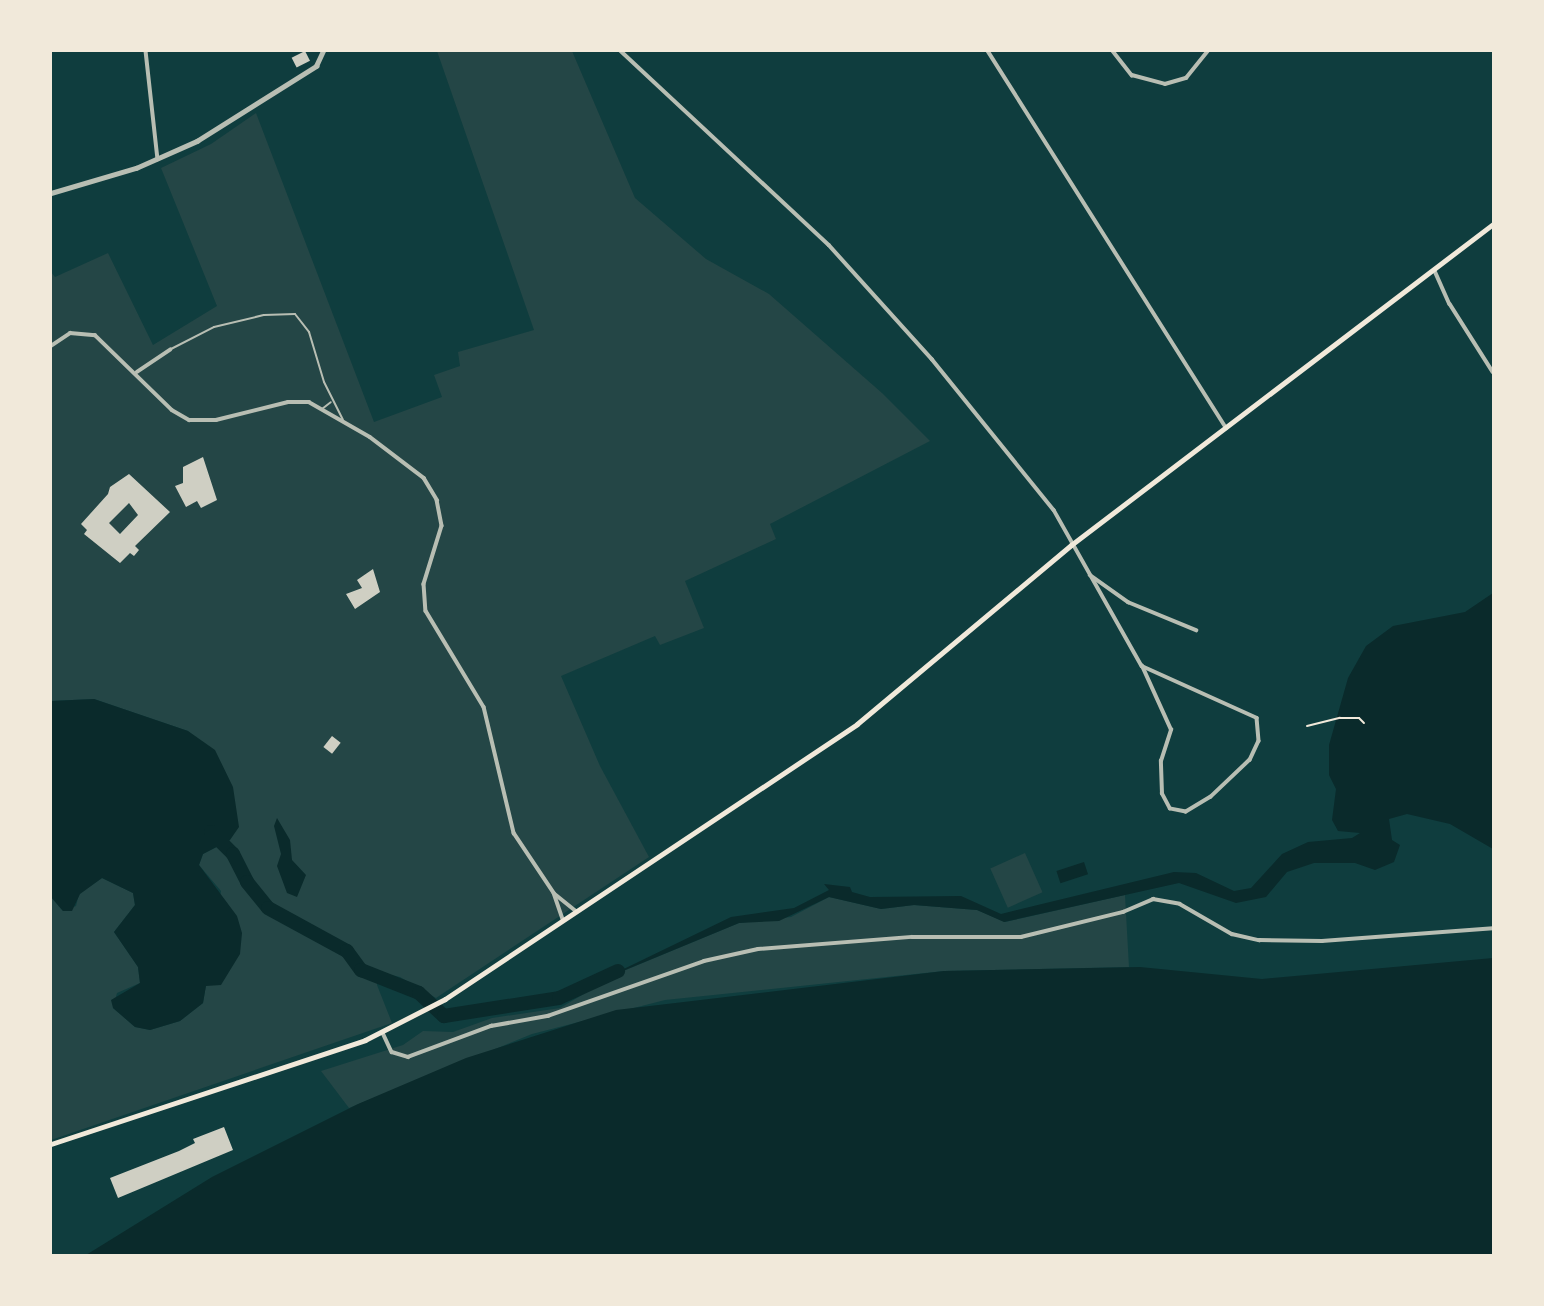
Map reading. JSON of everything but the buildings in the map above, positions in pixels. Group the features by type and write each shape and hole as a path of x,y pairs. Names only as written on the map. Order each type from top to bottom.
{"main road":[{"path":"51,1144 383,1033 445,999 858,724 1071,545 1435,271 1493,224"}],"street":[{"path":"146,51 158,159"},
{"path":"51,193 158,159 205,136 316,66 323,51"},
{"path":"621,51 841,257 1031,478 1142,666 1171,730 1161,761 1161,794 1170,809 1185,812 1211,797 1250,760 1259,741 1257,718 1142,666"},
{"path":"988,51 1226,428"},
{"path":"1113,51 1132,75 1165,84 1186,78 1208,51"},
{"path":"1435,271 1450,304 1493,372"},
{"path":"51,346 69,332 91,334 137,372 178,416 208,421 295,401 322,409 411,466 437,500 442,526 424,584 426,611 484,708 514,833 554,893 565,920"},
{"path":"137,372 170,350"},
{"path":"1088,574 1128,601 1196,630"},
{"path":"554,893 577,912"},
{"path":"383,1033 392,1052 408,1057 491,1026 548,1016 704,961 758,949 937,936 1021,937 1123,912 1153,899 1180,904 1232,934 1259,940 1322,941 1493,928"}],"lane":[{"path":"170,350 214,327 293,313 307,326 332,401 344,422"},
{"path":"322,409 332,401"}],"path":[{"path":"1307,726 1340,718 1359,718 1364,723"}],"shaded area":[{"path":"437,51 572,51 635,198 706,259 769,294 882,393 930,441 770,524 776,539 685,581 704,628 660,645 655,636 561,676 600,766 649,857 436,998 400,977 378,972 377,985 392,1023 51,1140 51,897 63,911 76,906 79,894 102,878 133,893 135,905 114,932 138,967 140,983 117,993 113,1008 135,1027 150,1030 180,1021 203,1003 221,891 199,865 203,854 230,840 188,731 94,699 51,701 51,272 55,277 108,253 153,345 217,306 161,168 211,144 256,113 374,422 442,397 434,375 460,366 458,352 534,330"},
{"path":"1493,593 1493,849 1450,824 1407,814 1389,819 1392,840 1400,845 1394,862 1375,870 1355,863 1314,863 1287,872 1266,897 1236,903 1179,883 1004,922 977,910 914,905 881,909 829,897 779,921 739,923 601,980 731,917 794,908 829,890 824,884 850,887 852,892 870,897 961,896 1001,914 1174,872 1196,873 1234,891 1251,888 1282,854 1308,842 1352,838 1360,833 1338,831 1332,820 1336,789 1329,775 1329,745 1348,678 1366,646 1393,626 1465,612"},
{"path":"94,699 188,731 215,750 233,787 239,827 230,840 203,854 199,865 237,916 242,933 240,954 221,985 206,986 203,1003 180,1021 150,1030 135,1027 113,1008 111,1000 140,983 138,967 114,932 135,905 133,893 102,878 80,894 72,911 63,911 51,897 51,701"},
{"path":"277,818 290,840 292,860 306,875 297,897 287,893 277,866 281,854 274,826"},
{"path":"1025,853 1042,892 1008,908 990,868"},
{"path":"1084,862 1088,874 1060,883 1056,871"},
{"path":"1125,895 1129,967 944,971 665,1000 532,1034 349,1108 321,1071 403,1045 423,1031 453,1032 492,1018 560,1008 621,972 739,923 791,917 829,897 881,909 914,905 977,910 1005,922"},
{"path":"1493,958 1493,1255 86,1255 212,1177 358,1104 466,1058 616,1010 944,971 1140,967 1262,979"}],"waterway":[{"path":"211,832 233,854 247,882 268,908 347,951 361,970 419,993 444,1016 559,998 618,971"}]}
